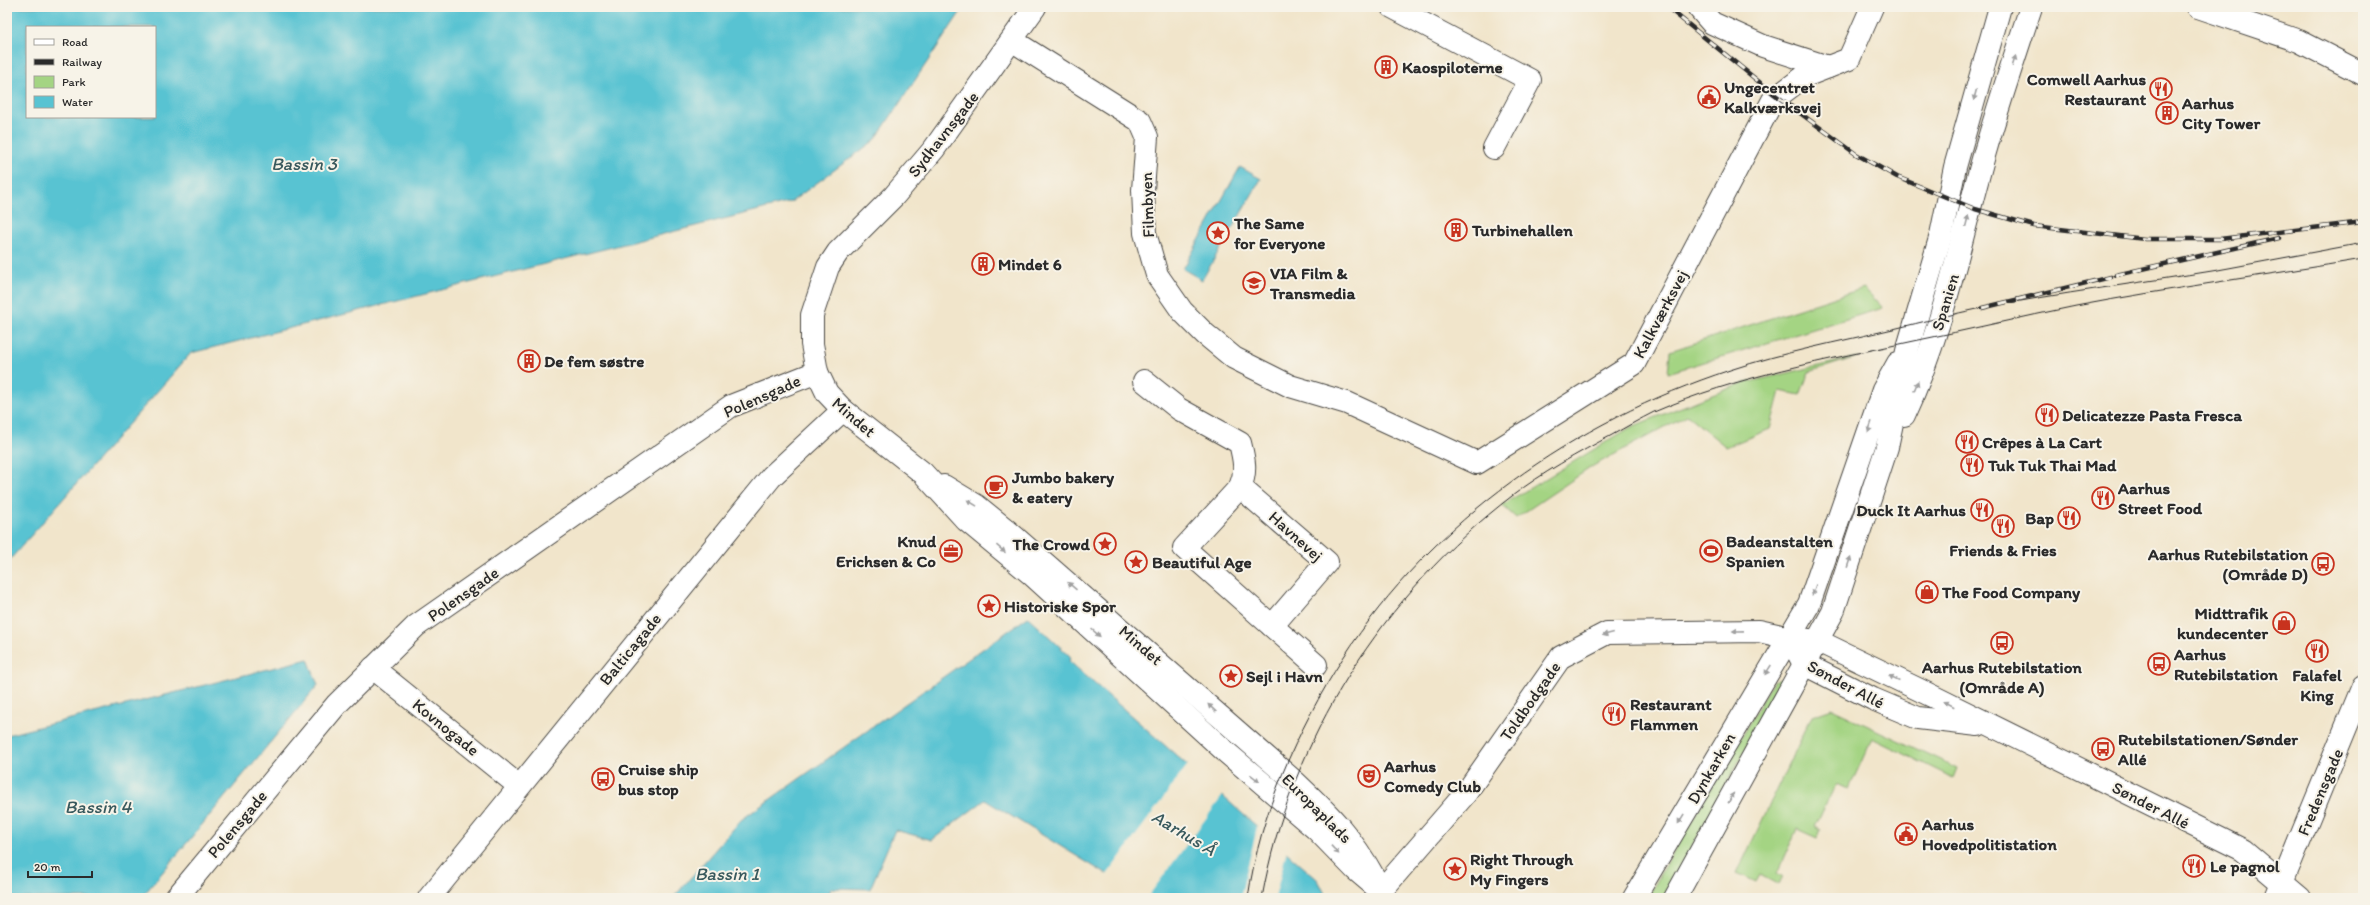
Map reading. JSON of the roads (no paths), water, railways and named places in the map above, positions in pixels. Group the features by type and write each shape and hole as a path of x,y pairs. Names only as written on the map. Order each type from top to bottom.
{"street":[{"name":"Sydhavnsgade","path":"838,252 894,196 934,149 1013,41 1035,7"},
{"path":"1392,7 1530,80 1494,148"},
{"path":"1698,7 1712,23 1756,43 1828,67"},
{"name":"Kalkværksvej","path":"1347,403 1477,463 1634,364 1773,100 1805,76 1849,59 1872,7"},
{"name":"Spanien","path":"1818,641 1833,612 1887,447 1908,351 1941,235 1952,179 2000,7"},
{"name":"Spanien","path":"1887,447 1908,407 1930,349 1951,282 1985,152 2031,7"},
{"path":"2198,7 2299,41 2363,74"},
{"name":"Filmbyen","path":"1013,41 1140,121 1147,137 1143,190 1145,233 1157,275 1182,311 1234,358 1290,386 1347,403"},
{"name":"Spanien","path":"1941,235 1972,172 1985,152"},
{"name":"Mindet","path":"838,252 825,273 812,315 812,344 817,372 827,393 843,410 923,473 977,506 1009,532 1203,700 1241,735"},
{"name":"Spanien","path":"1790,638 1809,604 1883,390 1892,372 1908,351"},
{"name":"Polensgade","path":"176,898 337,704 416,626 731,406 817,372"},
{"path":"1144,381 1179,409 1240,443 1245,469 1240,487 1184,548 1316,665"},
{"name":"Balticagade","path":"428,898 772,476 843,410"},
{"name":"Mindet","path":"923,473 966,520 1030,573 1226,752"},
{"name":"Havnevej","path":"1240,487 1327,562 1272,626"},
{"name":"Toldbodgade","path":"1384,894 1466,793 1561,657 1607,632 1758,631 1790,638"},
{"name":"Sønder Allé","path":"1790,638 1818,641 2242,850 2278,891 2300,898"},
{"name":"Sønder Allé","path":"1790,638 1804,664 1873,699 1918,718 1992,727"},
{"name":"Dynkarken","path":"1634,898 1766,673 1790,638"},
{"name":"Dynkarken","path":"1675,898 1818,641"},
{"name":"Kovnogade","path":"374,668 519,786"},
{"name":"Fredensgade","path":"2278,891 2363,686"},
{"name":"Europaplads","path":"1241,735 1295,782 1342,828 1361,855 1384,894"},
{"name":"Europaplads","path":"1226,752 1287,803 1355,869 1384,894"}],"water":[{"name":"Bassin 3","path":"7,7 964,7 875,140 791,202 191,353 7,563"},
{"path":"1240,167 1261,179 1202,280 1183,269"},
{"path":"1028,617 1071,657 1069,661 1318,880 1327,898 1155,898 1142,896 985,800 932,840 895,830 870,889 831,888 828,898 673,898 741,820"},
{"name":"Bassin 4","path":"308,659 318,685 141,898 7,898 7,735"}],"tram line":[{"path":"1248,898 1261,835 1283,773 1310,714 1343,658 1379,608 1419,562 1464,520 1512,481 1563,447 1617,417 1673,391 1730,370 1791,353 1982,308 2218,270 2363,243"},
{"path":"1262,898 1276,839 1295,782 1320,727 1350,674 1384,624 1423,578 1466,535 1512,496 1573,456 1638,420 1685,399 1717,388 1782,370 2076,306 2363,259"}],"railway":[{"path":"1667,7 1774,94 1856,154 1897,177 1975,209 2034,226 2145,239 2220,239 2363,222"},
{"path":"2116,275 2279,238"},
{"path":"1982,308 2111,277"}],"place":[{"name":"Kaospiloterne","path":"1386,67"},
{"name":"Comwell Aarhus Restaurant","path":"2161,89"},
{"name":"Ungecentret Kalkværksvej","path":"1709,97"},
{"name":"Aarhus City Tower","path":"2167,113"},
{"name":"Turbinehallen","path":"1456,230"},
{"name":"The Same for Everyone","path":"1218,233"},
{"name":"Mindet 6","path":"983,264"},
{"name":"VIA Film & Transmedia","path":"1254,283"},
{"name":"De fem søstre","path":"529,361"},
{"name":"Delicatezze Pasta Fresca","path":"2047,415"},
{"name":"Crêpes à La Cart","path":"1967,442"},
{"name":"Tuk Tuk Thai Mad","path":"1972,465"},
{"name":"Jumbo bakery & eatery","path":"996,487"},
{"name":"Aarhus Street Food","path":"2103,498"},
{"name":"Duck It Aarhus","path":"1982,510"},
{"name":"Bap","path":"2069,518"},
{"name":"Friends & Fries","path":"2003,526"},
{"name":"The Crowd","path":"1105,544"},
{"name":"Knud Erichsen & Co","path":"951,551"},
{"name":"Badeanstalten Spanien","path":"1711,551"},
{"name":"Beautiful Age","path":"1136,562"},
{"name":"Aarhus Rutebilstation (Område D)","path":"2323,564"},
{"name":"The Food Company","path":"1927,592"},
{"name":"Historiske Spor","path":"989,606"},
{"name":"Midttrafik kundecenter","path":"2284,623"},
{"name":"Aarhus Rutebilstation (Område A)","path":"2002,643"},
{"name":"Falafel King","path":"2317,651"},
{"name":"Aarhus Rutebilstation","path":"2159,664"},
{"name":"Sejl i Havn","path":"1231,676"},
{"name":"Restaurant Flammen","path":"1614,714"},
{"name":"Rutebilstationen/Sønder Allé","path":"2103,749"},
{"name":"Aarhus Comedy Club","path":"1369,776"},
{"name":"Cruise ship bus stop","path":"603,779"},
{"name":"Aarhus Hovedpolitistation","path":"1906,834"},
{"name":"Le pagnol","path":"2194,866"},
{"name":"Right Through My Fingers","path":"1455,869"}],"water label":[{"name":"Aarhus Å","path":"1184,833"},
{"name":"Bassin 1","path":"727,874"}]}
